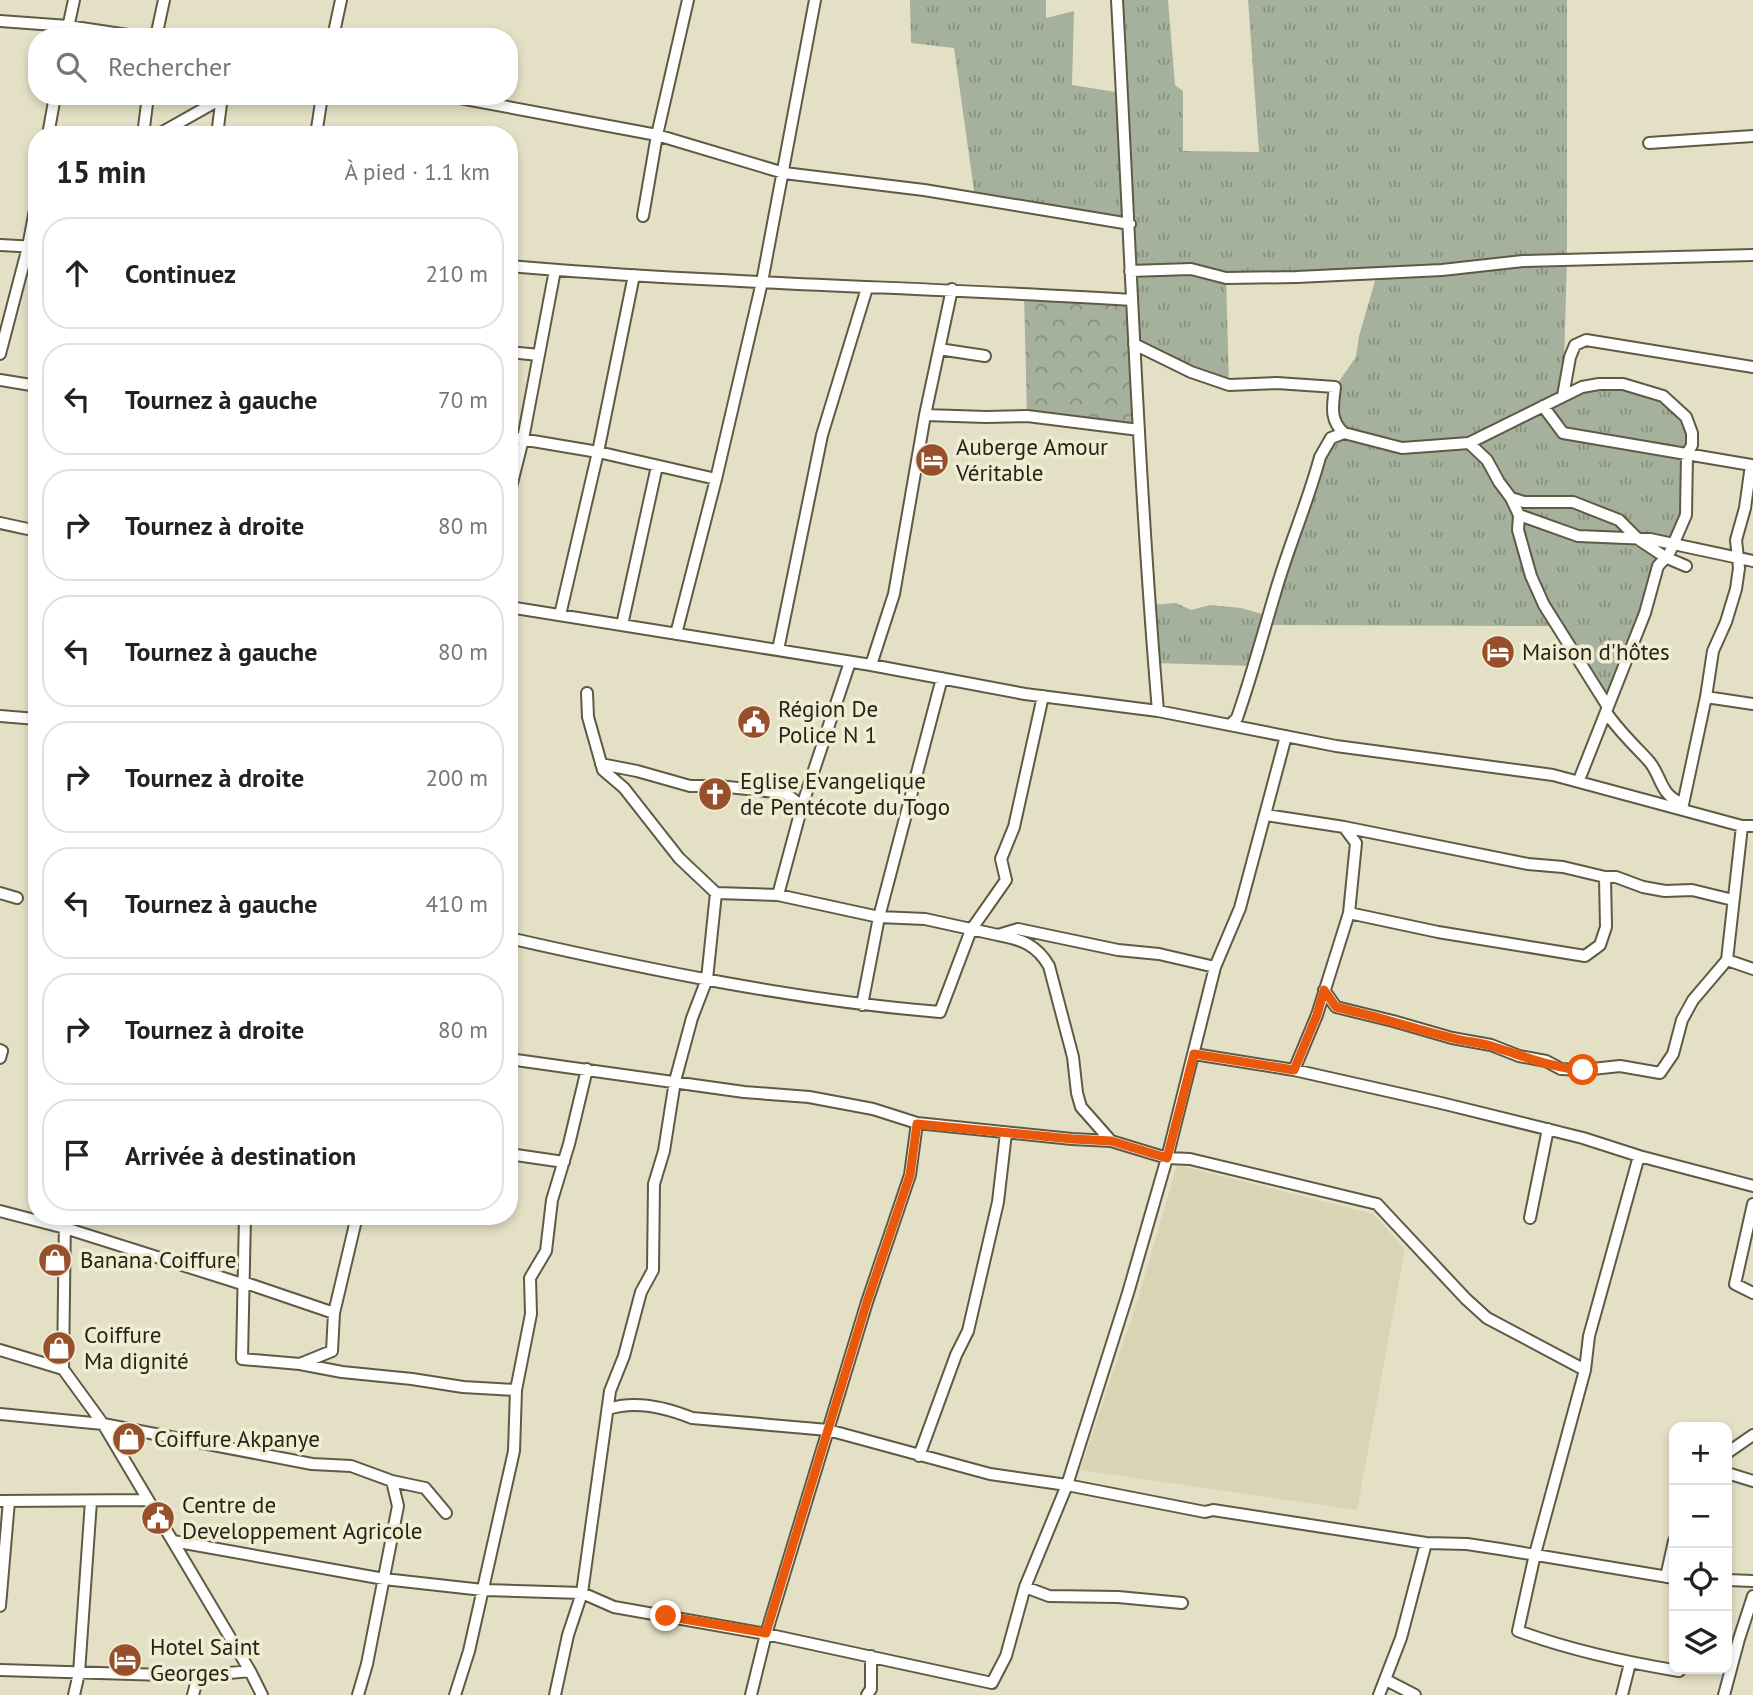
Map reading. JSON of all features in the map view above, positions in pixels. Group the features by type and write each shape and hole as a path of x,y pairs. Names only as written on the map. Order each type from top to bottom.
{"street":[{"path":"68,28 74,0"},
{"path":"158,28 164,0"},
{"path":"335,28 341,0"},
{"path":"643,216 657,135 688,0"},
{"path":"676,634 762,282 785,173 815,0"},
{"path":"1117,0 1149,605 1158,711"},
{"path":"0,20 49,28"},
{"path":"50,126 53,105"},
{"path":"144,126 147,105"},
{"path":"173,126 210,105"},
{"path":"218,126 221,105"},
{"path":"317,126 321,105"},
{"path":"497,105 657,135 785,173 924,190 1130,224"},
{"path":"1649,143 1753,136"},
{"path":"0,245 28,247"},
{"path":"1130,271 1191,269 1226,278 1273,277 1442,270 1523,261 1753,255"},
{"path":"0,354 28,260"},
{"path":"518,267 867,288 952,289 1132,300"},
{"path":"518,459 555,270"},
{"path":"560,615 598,452 634,275"},
{"path":"778,650 822,435 867,288"},
{"path":"871,665 894,594 925,415 952,289"},
{"path":"1563,396 1570,357 1575,345 1586,340 1753,367"},
{"path":"1134,344 1191,372 1229,385 1277,383 1335,387 1333,418 1338,428 1345,433 1402,448 1469,443 1582,387 1599,384 1623,384 1663,396 1686,416 1692,433 1692,445 1687,454 1686,515 1672,545 1658,566 1644,613 1580,780"},
{"path":"939,349 985,356"},
{"path":"518,353 539,355"},
{"path":"0,380 28,385"},
{"path":"1543,405 1563,433 1752,466 1736,540 1737,589 1713,651 1706,697 1682,806"},
{"path":"925,415 1027,416 1139,429"},
{"path":"1231,724 1237,718 1255,666 1276,590 1320,457 1331,438 1345,433"},
{"path":"518,438 598,452 716,479"},
{"path":"1469,443 1487,460 1511,498 1518,515 1518,530 1528,568 1544,605 1607,710 1635,749 1652,764 1670,798 1682,806"},
{"path":"622,625 657,466"},
{"path":"1511,498 1524,502 1573,502 1619,520 1638,539 1665,557 1686,566"},
{"path":"1518,515 1578,536 1650,539 1753,561"},
{"path":"0,523 28,529"},
{"path":"518,608 871,665 1043,696 1158,711 1335,746 1553,775 1682,806 1748,826 1733,900 1727,960 1693,1000 1682,1020 1673,1054 1660,1073 1620,1066 1583,1070 1561,1069 1546,1061 1519,1056 1491,1045 1452,1038 1336,1007 1324,990"},
{"path":"778,895 802,806 850,662"},
{"path":"862,1006 879,917 942,678"},
{"path":"587,692 588,717 603,770 624,788 679,858 716,893 778,895 879,917 925,919 1020,939 1041,953 1049,966 1073,1056 1081,1107 1111,1141"},
{"path":"518,940 790,995 862,1006 940,1012 971,930 1006,880 1001,859 1014,827 1043,696"},
{"path":"1706,697 1753,704"},
{"path":"0,716 28,718"},
{"path":"173,1541 384,1579 483,1590 582,1593 614,1607 766,1633 992,1684 1006,1656 1025,1587 1067,1485 1128,1293 1167,1158 1215,967 1240,908 1286,736"},
{"path":"601,764 690,786 785,793 802,806"},
{"path":"1266,815 1344,827 1528,864 1563,867 1616,877 1643,887 1665,891 1692,890 1733,900"},
{"path":"1294,1070 1317,1015 1349,913 1356,843 1344,827"},
{"path":"1349,913 1438,932 1585,956 1600,944 1606,927 1605,877"},
{"path":"0,893 17,898"},
{"path":"555,1695 568,1635 582,1593 610,1391 624,1356 641,1292 653,1270 654,1184 664,1152 675,1081 692,1018 707,979 716,893"},
{"path":"998,934 1018,929 1118,950 1159,954 1215,967"},
{"path":"1727,960 1753,969"},
{"path":"0,1050 0,1058"},
{"path":"1194,1054 1294,1070 1548,1129 1753,1186"},
{"path":"518,1060 744,1092 809,1097 873,1109 917,1124 1111,1141 1167,1158 1190,1159 1377,1204 1487,1318 1585,1370"},
{"path":"455,1695 469,1651 514,1451 516,1390 531,1314 530,1278 546,1251 552,1200 587,1069"},
{"path":"751,1695 766,1633 867,1302 910,1175 917,1124"},
{"path":"1530,1218 1548,1129"},
{"path":"919,1455 956,1355 968,1331 998,1202 1006,1133"},
{"path":"518,1155 564,1162"},
{"path":"1639,1156 1589,1336 1585,1370 1535,1554 1518,1631 1554,1644 1630,1663 1669,1669"},
{"path":"1753,1204 1735,1284 1753,1293"},
{"path":"0,1211 28,1216"},
{"path":"65,1225 64,1369 103,1424 262,1695"},
{"path":"74,1225 334,1313"},
{"path":"245,1225 242,1359 300,1364 342,1373 463,1387 516,1390"},
{"path":"300,1364 332,1351 334,1313 355,1225"},
{"path":"0,1350 64,1369"},
{"path":"608,1409 624,1404 648,1406 672,1410 692,1418 828,1430 990,1474 1067,1485 1188,1510 1213,1510 1426,1543 1467,1544 1669,1577"},
{"path":"0,1414 103,1424 312,1464 351,1466 392,1481 425,1488 446,1513"},
{"path":"1732,1450 1753,1435"},
{"path":"1732,1475 1753,1481"},
{"path":"358,1695 367,1664 398,1506 392,1481"},
{"path":"74,1695 79,1673 91,1500"},
{"path":"0,1606 5,1501 148,1500"},
{"path":"1379,1695 1401,1639 1426,1543"},
{"path":"1732,1580 1753,1581"},
{"path":"1025,1587 1049,1595 1118,1597 1182,1603"},
{"path":"1724,1695 1753,1596"},
{"path":"867,1695 871,1689 871,1656"},
{"path":"1622,1695 1630,1663"},
{"path":"0,1671 198,1676 250,1671"},
{"path":"193,1695 198,1676"},
{"path":"1386,1680 1415,1695"}],"shaded area":[{"path":"1177,1165 1373,1214 1405,1249 1357,1510 1080,1470 1138,1299"}],"green space":[{"path":"910,0 1046,0 1046,18 1074,11 1072,85 1122,93 1119,0 1168,0 1175,85 1183,91 1183,151 1259,152 1248,0 1567,0 1567,260 1563,396 1594,385 1644,389 1681,411 1692,433 1686,515 1658,566 1608,707 1557,626 1268,625 1255,666 1154,663 1149,605 1176,603 1191,610 1210,605 1241,608 1269,616 1331,438 1344,433 1333,418 1335,387 1356,357 1359,336 1377,274 1226,278 1229,385 1134,344 1128,224 975,198 954,48 911,43"},
{"path":"1024,293 1132,300 1139,430 1027,416"}],"place":[{"name":"Auberge Amour Véritable","path":"932,460"},
{"name":"Maison d'hôtes","path":"1498,652"},
{"name":"Région De Police N 1","path":"754,722"},
{"name":"Eglise Evangelique de Pentécote du Togo","path":"715,794"},
{"name":"Banana Coiffure","path":"55,1260"},
{"name":"Coiffure Ma dignité","path":"59,1348"},
{"name":"Coiffure Akpanye","path":"129,1439"},
{"name":"Centre de Developpement Agricole","path":"158,1518"},
{"name":"Hotel Saint Georges","path":"125,1660"}],"route":[{"path":"666,1616 766,1633 867,1302 910,1175 917,1124 1111,1141 1167,1158 1194,1054 1294,1070 1317,1015 1324,990 1336,1007 1479,1045 1491,1045 1519,1056 1546,1061 1561,1069 1583,1070"}]}
